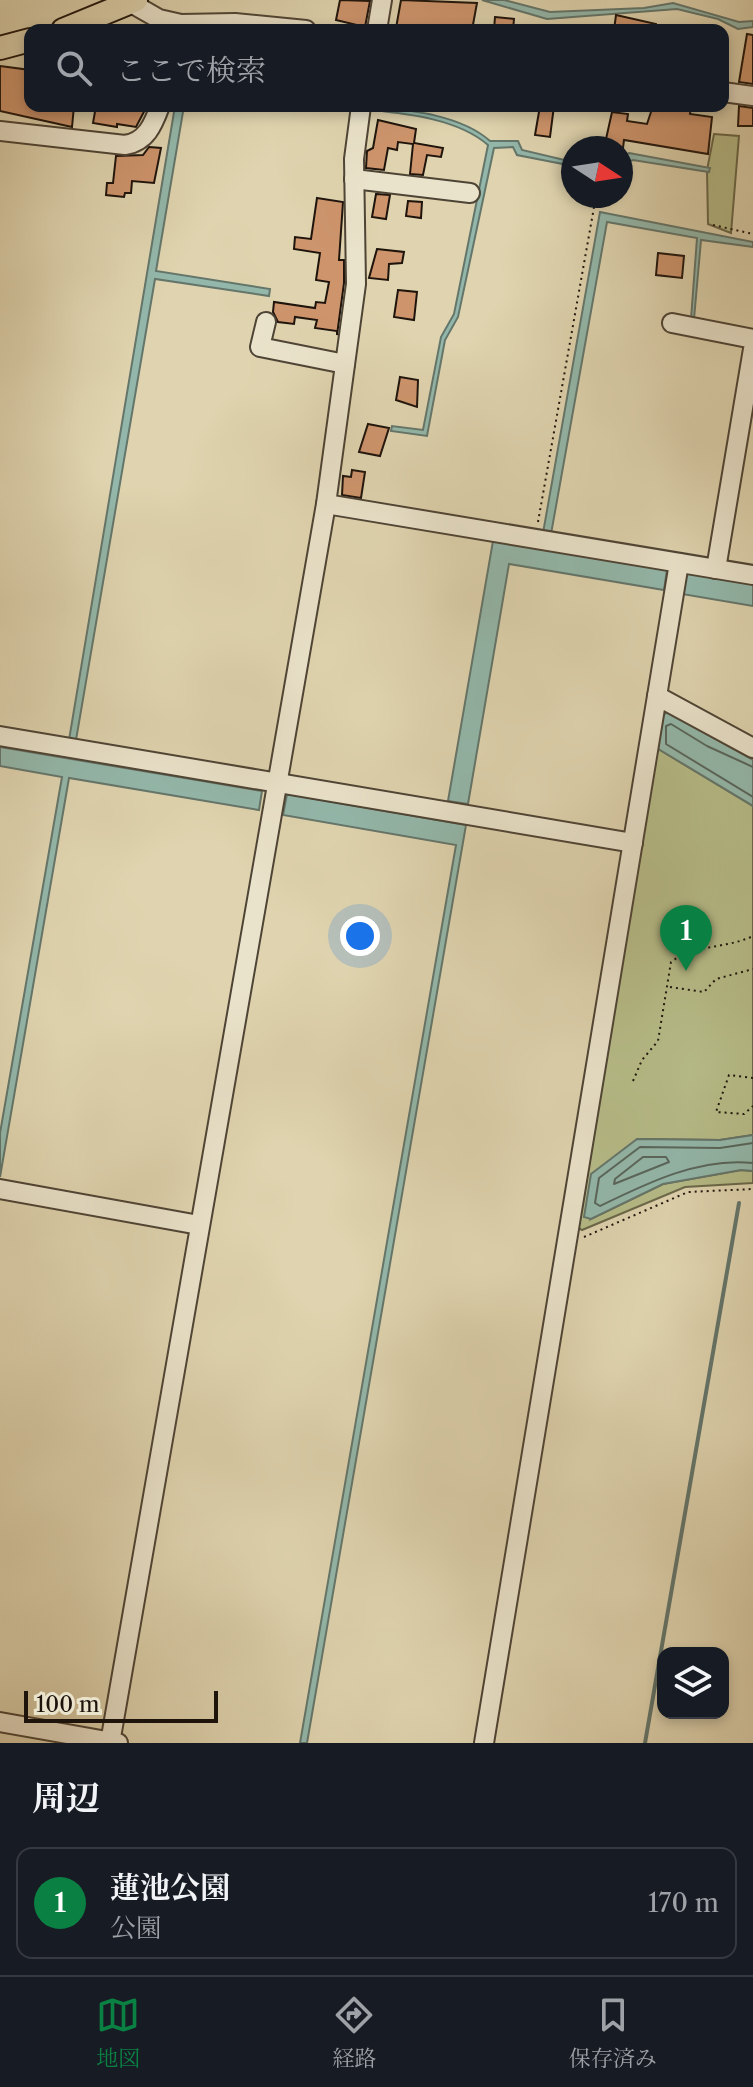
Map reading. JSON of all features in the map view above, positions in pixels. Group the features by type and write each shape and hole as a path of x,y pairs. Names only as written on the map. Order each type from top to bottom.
{"main road":[{"path":"78,24 133,2"},
{"path":"0,48 24,42"}],"street":[{"path":"378,24 382,0"},
{"path":"133,2 159,19 190,24 245,24"},
{"path":"729,93 753,96"},
{"path":"0,131 125,145 136,143 146,136 157,112"},
{"path":"0,1722 112,1743 275,783 326,504 356,284 354,179 360,112"},
{"path":"354,179 470,193"},
{"path":"266,322 260,347 345,364"},
{"path":"672,323 753,339"},
{"path":"716,569 753,349"},
{"path":"326,504 753,575"},
{"path":"484,1743 679,563"},
{"path":"657,696 753,748"},
{"path":"0,736 633,843"},
{"path":"0,1189 199,1225"}],"path":[{"path":"535,539 594,208"},
{"path":"713,225 753,234"},
{"path":"633,1081 642,1060 658,1041 671,962 685,952 741,942 753,936"},
{"path":"669,987 704,992 716,979 753,969"},
{"path":"753,1078 729,1075 716,1112 744,1114 753,1106"},
{"path":"567,1244 688,1192 753,1189"}],"green space":[{"path":"714,134 739,136 731,233 708,224 707,170"},
{"path":"655,747 753,806 753,1135 720,1140 637,1139 591,1219 663,1184 741,1170 753,1171 753,1183 685,1187 582,1230 576,1226"}],"water":[{"path":"482,0 504,0 550,12 644,8 673,3 739,22 753,21 753,27 738,29 718,19 677,9 547,19"},
{"path":"174,112 183,112 156,271 270,289 269,296 155,279 76,740 69,740"},
{"path":"386,112 418,112 450,120 465,125 490,141 518,141 522,150 561,159 561,164 517,155 513,147 494,148 458,317 445,340 427,436 391,431 392,426 423,430 441,337 454,314 488,145 448,124"},
{"path":"633,154 710,168 709,172 633,160"},
{"path":"600,212 753,242 753,247 701,240 694,319 691,319 697,238 607,222 551,534 543,533"},
{"path":"493,541 667,570 664,590 509,564 468,804 448,801"},
{"path":"686,572 753,584 753,606 682,594"},
{"path":"667,712 753,760 753,806 655,747 659,719"},
{"path":"0,747 262,791 259,810 69,778 0,1177 0,1133 62,777 0,766"},
{"path":"287,794 466,825 307,1743 300,1743 456,845 283,815"},
{"path":"753,1135 753,1171 741,1170 663,1184 591,1219 584,1217 591,1174 637,1139 720,1140"}],"building":[{"path":"340,0 370,1 366,24 336,20"},
{"path":"401,0 477,3 473,24 397,24"},
{"path":"616,15 656,24 615,24"},
{"path":"495,17 514,19 514,24 494,24"},
{"path":"747,34 753,35 753,84 739,82"},
{"path":"0,66 24,69 24,112 73,112 72,127 0,111"},
{"path":"739,106 753,108 753,126 738,126"},
{"path":"95,112 144,112 136,127 93,123"},
{"path":"539,112 553,112 550,137 535,135"},
{"path":"612,112 628,114 627,121 647,124 651,112 690,112 712,117 708,154 633,142 633,136 607,136"},
{"path":"378,120 416,129 414,143 443,148 441,157 427,155 423,175 410,174 413,144 398,142 397,150 388,148 384,170 366,168 367,151 373,148"},
{"path":"149,147 161,148 154,183 132,181 131,193 125,193 124,197 106,195 107,183 113,183 116,156 143,155"},
{"path":"376,194 390,195 386,219 372,217"},
{"path":"317,198 343,202 339,260 344,260 344,283 337,335 337,331 315,328 317,320 295,317 294,324 278,322 273,312 274,302 315,308 316,302 325,303 329,282 316,280 320,253 294,249 295,237 311,239"},
{"path":"408,201 422,202 421,218 406,216"},
{"path":"377,249 404,252 402,263 389,264 388,280 369,278"},
{"path":"658,253 684,256 682,278 656,275"},
{"path":"398,290 417,292 414,320 394,317"},
{"path":"400,377 418,380 417,407 396,400"},
{"path":"368,424 389,428 380,456 359,452"},
{"path":"352,470 365,472 361,498 342,495 343,476 351,477"}],"waterway":[{"path":"645,1743 739,1203"}],"place":[{"name":"蓮池公園","path":"686,971"}]}
